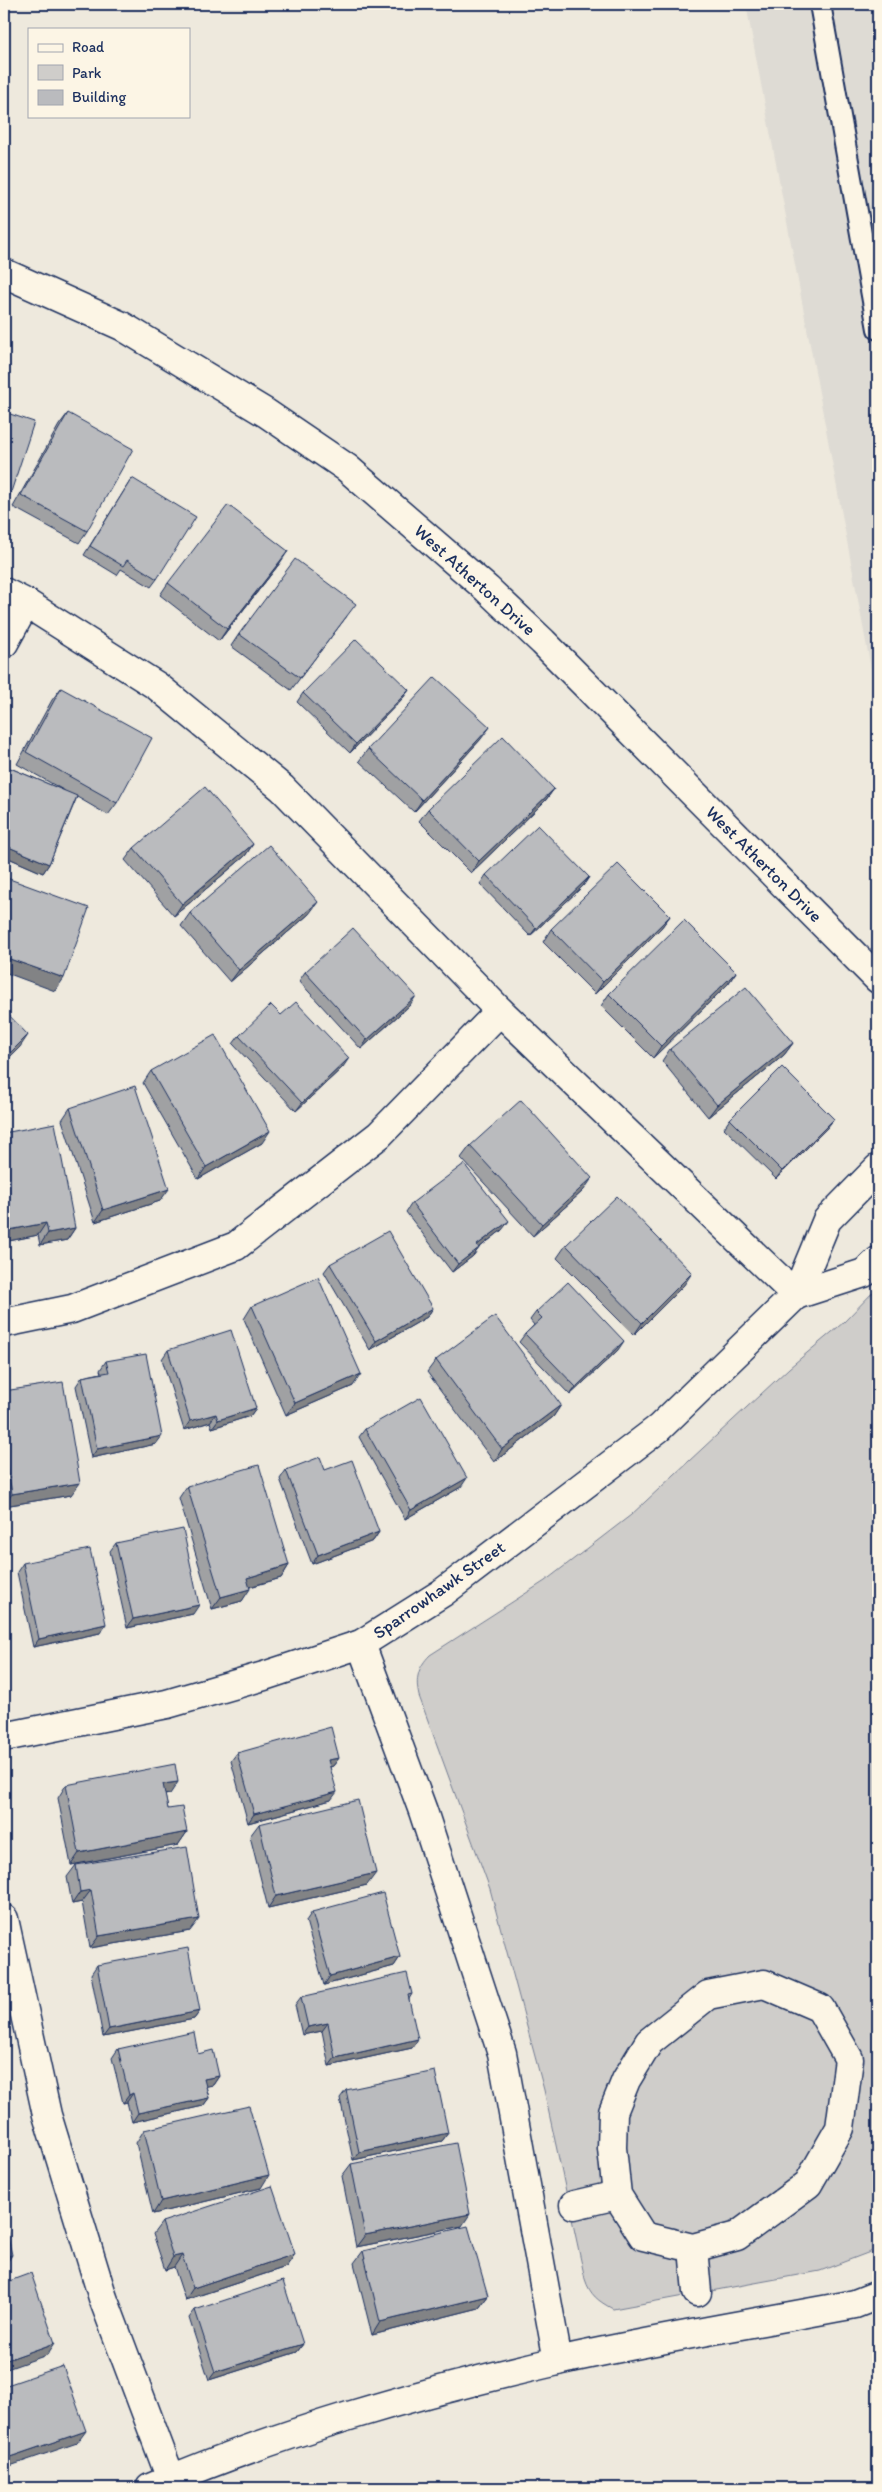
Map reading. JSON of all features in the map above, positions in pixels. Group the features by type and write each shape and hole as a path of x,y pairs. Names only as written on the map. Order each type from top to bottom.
{"street":[{"name":"West Atherton Drive","path":"4,273 122,326 266,413 347,468 472,576 543,642 878,979"},
{"path":"4,643 15,598 157,686 282,788 500,1011 796,1295"},
{"path":"4,1324 72,1309 236,1246 379,1134 500,1011"},
{"path":"796,1295 827,1220 878,1168"},
{"path":"796,1295 864,1273 878,1260"},
{"name":"Sparrowhawk Street","path":"4,1737 167,1704 264,1676 361,1644 442,1593 658,1428 796,1295"},
{"path":"361,1644 423,1811 502,2053 558,2361"},
{"path":"4,1918 47,2115 160,2484 267,2444 362,2412 558,2361 855,2304 878,2295"},
{"path":"764,1984 820,2008 849,2060 840,2128 808,2184 737,2236 693,2248 643,2236 617,2196 612,2148 614,2112 626,2080 649,2042 708,1995 764,1984"},
{"path":"574,2205 617,2196"},
{"path":"693,2248 697,2292"}],"lane":[{"path":"820,4 871,250 878,330"}],"shaded area":[{"path":"746,4 878,4 878,706"}],"green space":[{"path":"878,1287 878,2249 820,2271 613,2309 595,2297 585,2279 544,2090 490,1889 419,1696 418,1674 430,1655 545,1581 631,1515 789,1368 844,1322"}],"building":[{"path":"4,412 34,422 10,495 4,493"},
{"path":"68,413 133,449 87,531 21,495"},
{"path":"132,478 196,517 157,579 127,560 123,566 90,546"},
{"path":"228,505 288,551 227,629 168,583"},
{"path":"295,559 356,604 300,678 239,634"},
{"path":"356,639 409,690 356,744 303,693"},
{"path":"435,677 490,727 422,800 368,749"},
{"path":"61,688 152,738 117,803 26,752"},
{"path":"503,736 554,789 479,861 428,809"},
{"path":"10,768 77,796 49,864 4,845 4,784"},
{"path":"205,787 253,844 182,904 134,848"},
{"path":"538,825 589,877 536,928 486,875"},
{"path":"269,845 318,902 239,970 190,913"},
{"path":"618,864 670,916 603,982 551,929"},
{"path":"4,877 89,908 64,978 4,957"},
{"path":"684,920 736,972 661,1046 609,994"},
{"path":"353,928 416,996 367,1040 305,972"},
{"path":"746,987 793,1043 717,1105 670,1049"},
{"path":"296,1002 349,1058 302,1103 239,1036 271,1005 281,1015"},
{"path":"4,1010 28,1035 4,1059"},
{"path":"215,1035 270,1131 206,1167 151,1071"},
{"path":"782,1067 834,1119 782,1171 730,1119"},
{"path":"135,1086 169,1189 103,1210 70,1108"},
{"path":"521,1100 592,1178 542,1224 470,1146"},
{"path":"55,1123 75,1228 48,1233 46,1223 4,1231 4,1133"},
{"path":"464,1164 509,1221 477,1245 479,1248 458,1264 412,1203"},
{"path":"617,1196 692,1273 642,1323 566,1245"},
{"path":"388,1231 433,1308 376,1341 330,1264"},
{"path":"318,1277 361,1374 295,1403 252,1306"},
{"path":"568,1282 624,1341 576,1387 525,1334 542,1318 536,1312"},
{"path":"495,1316 561,1405 502,1449 436,1360"},
{"path":"231,1330 256,1408 218,1420 216,1414 190,1421 168,1350"},
{"path":"146,1354 162,1436 97,1449 82,1377 109,1372 106,1361"},
{"path":"63,1382 80,1483 12,1494 4,1444 4,1391"},
{"path":"421,1397 467,1478 411,1510 365,1429"},
{"path":"320,1457 325,1470 352,1460 379,1532 318,1555 286,1470"},
{"path":"259,1465 289,1565 247,1578 250,1589 221,1597 187,1486"},
{"path":"183,1529 199,1605 133,1619 116,1543"},
{"path":"90,1549 106,1624 39,1639 23,1563"},
{"path":"331,1727 339,1758 328,1760 337,1792 254,1814 237,1753"},
{"path":"175,1764 178,1782 163,1784 168,1809 182,1807 187,1832 79,1853 66,1785"},
{"path":"358,1800 376,1873 276,1896 259,1824"},
{"path":"187,1847 199,1919 99,1936 91,1890 80,1892 76,1865"},
{"path":"383,1893 400,1957 330,1976 312,1912"},
{"path":"188,1948 200,2011 109,2029 97,1965"},
{"path":"407,1973 412,1994 408,1995 418,2039 335,2058 328,2023 308,2027 301,1997"},
{"path":"194,2032 198,2054 213,2050 219,2076 204,2079 209,2098 138,2113 133,2093 129,2095 118,2049"},
{"path":"435,2071 448,2133 359,2152 346,2090"},
{"path":"249,2106 269,2175 161,2201 144,2130"},
{"path":"456,2143 470,2214 365,2235 351,2164"},
{"path":"272,2186 295,2254 193,2288 182,2255 173,2257 162,2222"},
{"path":"4,2219 12,2255 4,2257"},
{"path":"468,2226 488,2296 380,2322 363,2251"},
{"path":"31,2273 55,2343 4,2361 4,2283"},
{"path":"283,2281 303,2344 215,2372 195,2310"},
{"path":"63,2366 86,2431 4,2459 4,2386"}]}
